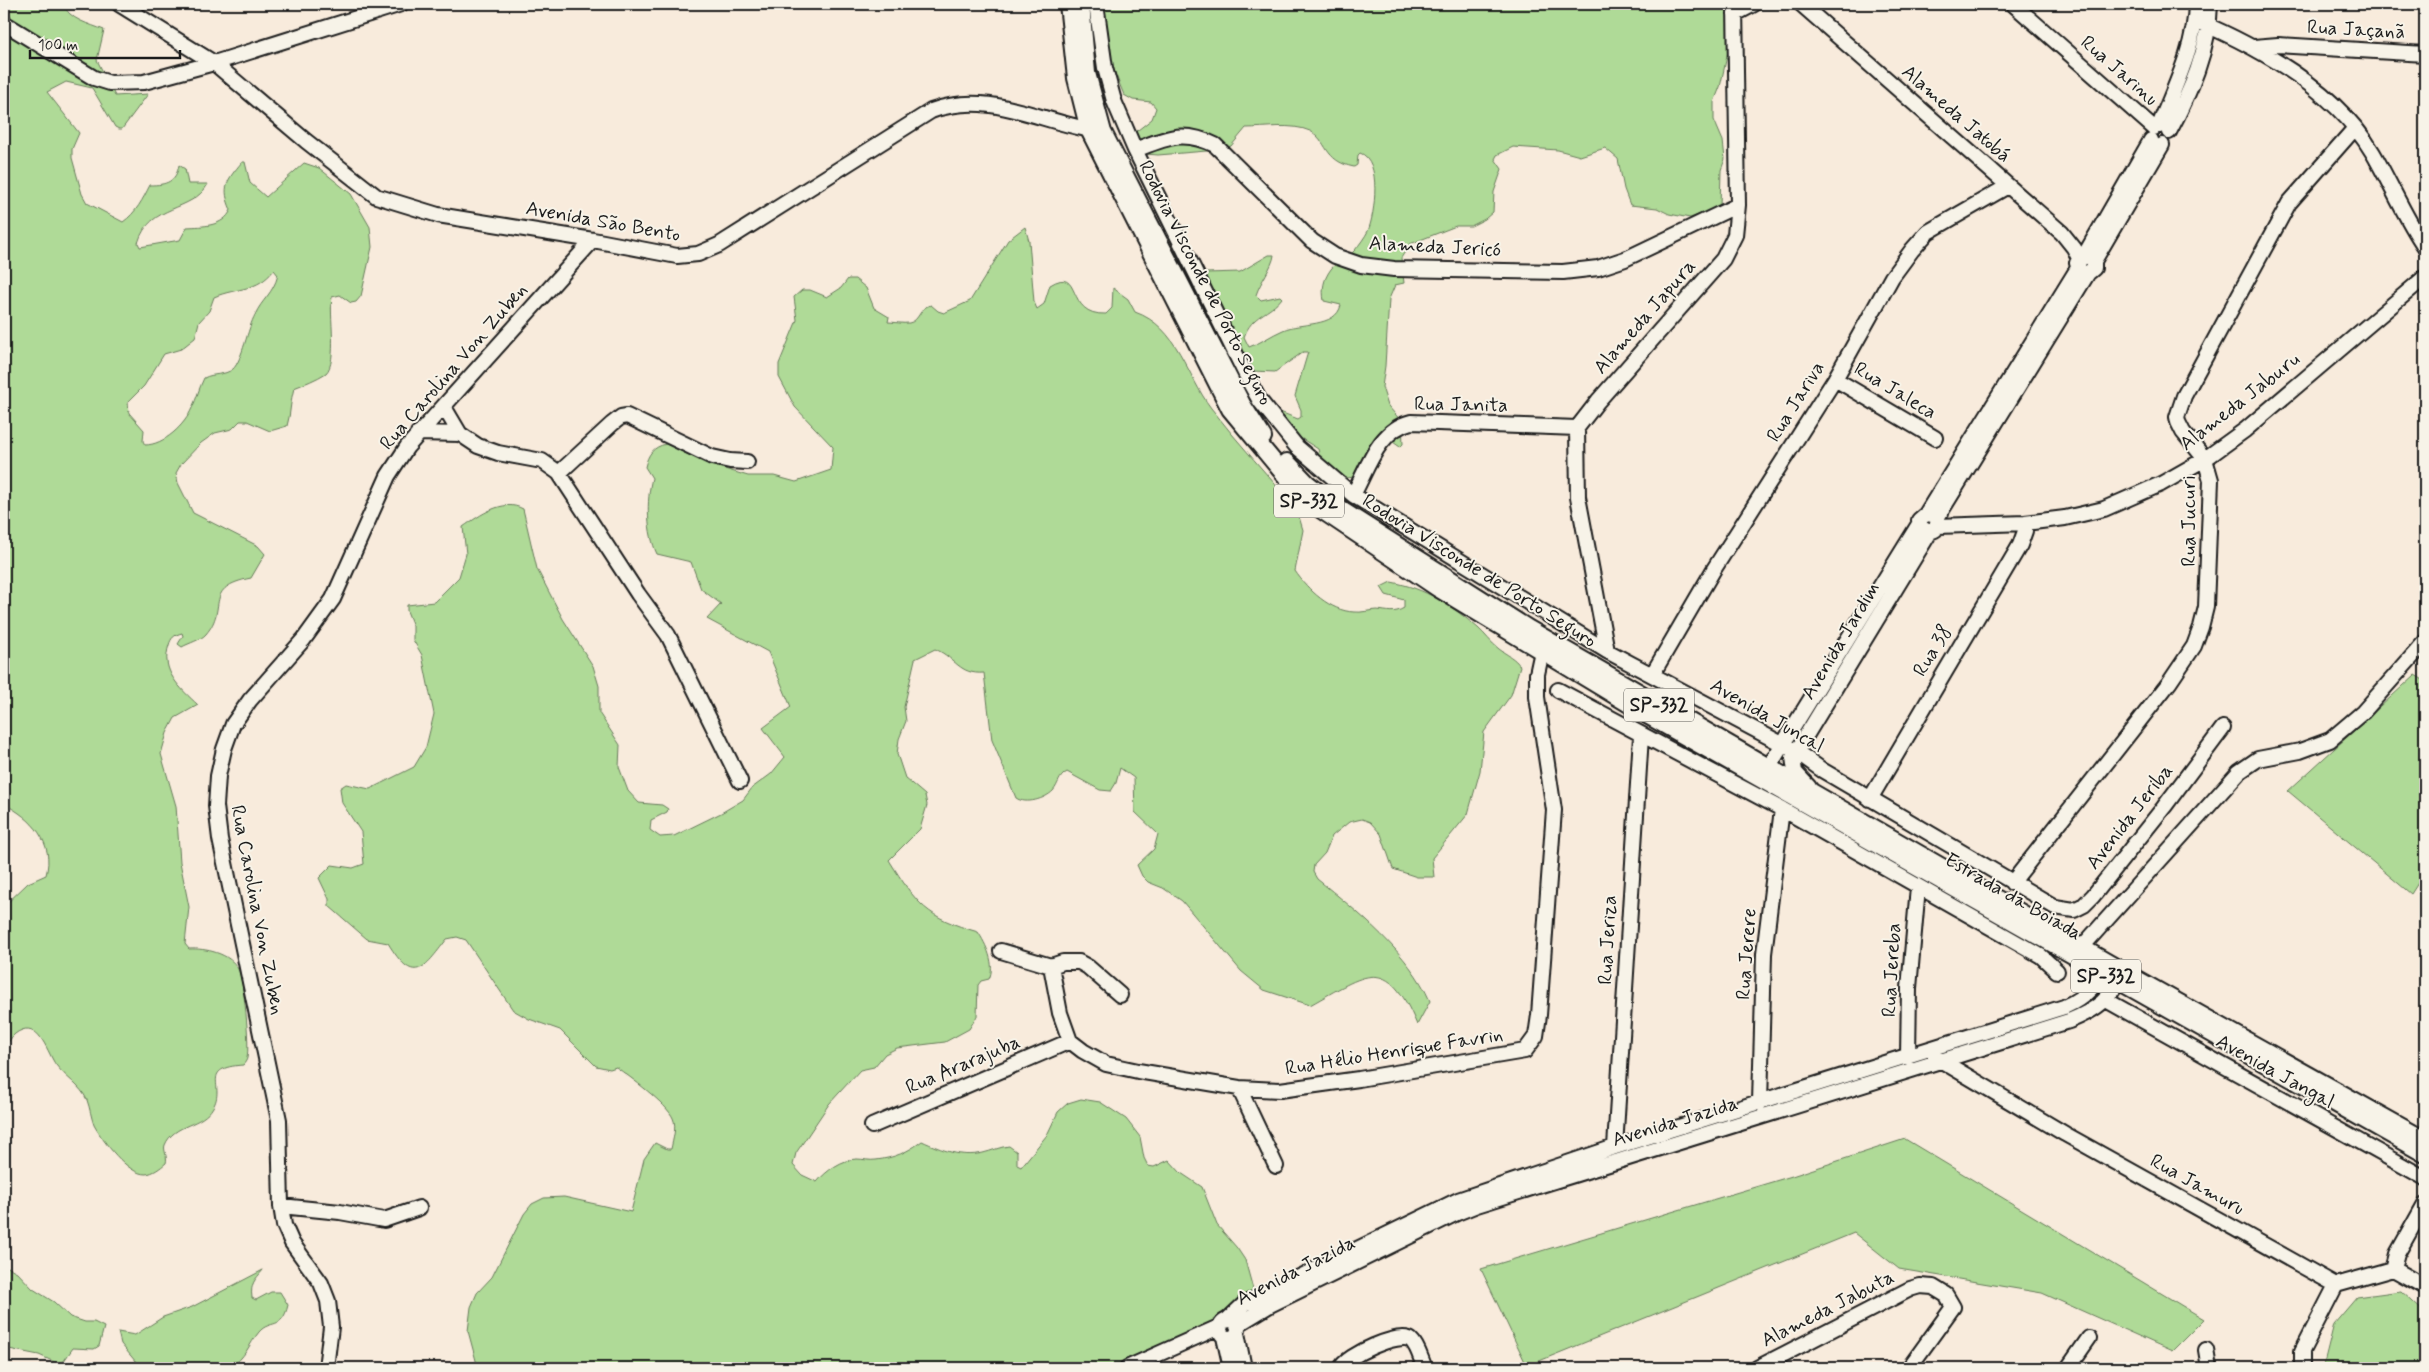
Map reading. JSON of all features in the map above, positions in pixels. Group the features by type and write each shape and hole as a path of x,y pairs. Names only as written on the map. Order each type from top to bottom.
{"main road":[{"name":"Rodovia Visconde de Porto Seguro","path":"1068,4 1076,78 1096,131 1230,409 1298,491 1317,508 1439,589 1785,802"},
{"name":"Rodovia Visconde de Porto Seguro","path":"1080,4 1087,73 1096,131 1242,404 1263,436 1307,483 1343,511 1529,629 1723,742 1815,793"},
{"path":"1771,768 1772,781 1785,802"},
{"name":"Estrada da Boiada","path":"1815,793 2082,947 2105,968"},
{"name":"Estrada da Boiada","path":"1785,802 2105,968 2425,1154"},
{"name":"Estrada da Boiada","path":"2121,977 2425,1140"}],"street":[{"name":"Avenida São Bento","path":"119,4 214,63 306,141 376,196 438,215 593,240 677,256 698,254 719,244 931,112 947,105 965,103 1002,106 1096,131"},
{"path":"4,23 94,78 110,83 144,82 214,63 401,4"},
{"name":"Avenida Juncal","path":"1096,4 1105,68 1114,101 1135,150 1260,401 1297,447 1353,495 1607,651 1797,752 1870,798 2055,907"},
{"path":"1735,9 1754,4"},
{"name":"Alameda Jatobá","path":"1801,4 2062,233 2085,263"},
{"name":"Rua Jarinu","path":"2013,4 2159,134"},
{"name":"Avenida Jardim","path":"2159,134 2178,84 2195,20 2196,4"},
{"name":"Avenida Jardim","path":"1797,752 2198,70 2209,26 2210,4"},
{"name":"Alameda Japura","path":"1577,428 1598,401 1723,259 1735,235 1738,205 1735,9"},
{"path":"2195,20 2254,47 2314,87 2333,103 2372,152 2425,247"},
{"name":"Rua Jaçanã","path":"2254,47 2278,45 2425,54"},
{"name":"Rua Jucuri","path":"2012,883 2169,683 2194,646 2201,627 2207,600 2211,480 2206,459 2183,432 2177,416 2184,396 2289,203 2354,128"},
{"name":"Alameda Jericó","path":"1135,150 1166,138 1182,135 1200,138 1215,145 1312,240 1335,256 1361,265 1394,269 1563,272 1598,268 1625,259 1738,205"},
{"name":"Rua Jariva","path":"1652,675 1714,569 1835,378 1892,276 1928,232 2008,186"},
{"name":"Rua Carolina Von Zuben","path":"326,1368 331,1327 328,1300 320,1283 292,1243 284,1225 281,1206 279,1120 273,1101 220,840 216,806 218,776 224,749 233,724 250,700 309,632 333,599 388,476 418,433 444,407 593,240"},
{"name":"Alameda Jaburu","path":"1930,523 2025,522 2065,518 2104,509 2160,484 2206,459 2245,430 2425,278"},
{"name":"Rua Jaleca","path":"1835,378 1935,438"},
{"path":"444,407 460,434 478,446 498,453 542,461 559,473 638,594 668,634 740,781"},
{"path":"559,473 612,424 621,417 627,416 712,457 748,462"},
{"name":"Rua Janita","path":"1353,495 1385,436 1404,424 1411,422 1577,428"},
{"path":"1577,428 1578,497 1607,651"},
{"path":"418,433 460,434"},
{"name":"Rua 38","path":"1870,798 2020,545 2025,531 2025,522"},
{"name":"Avenida Jardim","path":"1771,768 1773,760 1930,523"},
{"path":"2082,947 2239,772 2258,759 2300,752 2330,740 2363,712 2425,642"},
{"name":"Rua Hélio Henrique Favrin","path":"1070,1041 1106,1064 1239,1088 1280,1090 1517,1054 1525,1051 1532,1044 1536,1036 1539,1015 1554,810 1537,697 1537,674 1542,651"},
{"path":"1558,690 1641,736 1785,802 1918,886 2041,956 2057,971"},
{"name":"Avenida Jeriba","path":"2055,907 2074,910 2084,905 2093,896 2164,807 2223,728"},
{"name":"Rua Jeriza","path":"1617,1152 1641,736"},
{"path":"1797,752 1793,762 1795,772 1815,793"},
{"name":"Rua Jerere","path":"1762,1108 1764,954 1785,802"},
{"name":"Rua Jereba","path":"1908,1057 1910,988 1918,886"},
{"path":"1001,951 1051,966 1063,962 1079,962 1088,967 1120,995"},
{"path":"1051,966 1060,1013 1070,1041"},
{"name":"Avenida Jazida","path":"1762,1108 1926,1050 2064,1007 2081,1000 2095,986 2105,968"},
{"name":"Avenida Jazida","path":"1127,1368 1229,1328 1270,1304 1457,1212 1524,1189 1617,1152 1762,1108 1940,1060 2070,1021 2092,1012 2106,1000 2121,977"},
{"name":"Avenida Jangal","path":"2106,1000 2425,1178"},
{"name":"Rua Ararajuba","path":"872,1126 1070,1041"},
{"name":"Rua Jamuru","path":"1926,1050 2082,1143 2307,1271 2336,1285"},
{"path":"1239,1088 1276,1166"},
{"path":"2393,1268 2397,1254 2425,1204"},
{"path":"281,1206 340,1212 384,1220 419,1208"},
{"path":"2302,1368 2302,1351 2336,1285 2393,1268 2425,1288"},
{"name":"Alameda Jabuta","path":"1757,1368 1893,1296 1920,1286 1933,1288 1946,1295 1953,1307 1909,1368"},
{"path":"1229,1328 1231,1368"},
{"path":"1229,1328 1244,1368"},
{"path":"1341,1368 1346,1360 1390,1340 1404,1338 1411,1340 1425,1368"},
{"path":"2068,1368 2089,1338"},
{"path":"2206,1350 2209,1368"}],"green space":[{"path":"4,4 63,4 75,18 104,30 97,60 115,96 148,94 122,129 119,129 115,127 92,88 66,82 47,92 79,133 72,149 72,158 82,194 87,203 123,222 135,210 150,185 165,183 173,179 179,165 185,169 188,184 208,184 192,200 161,214 152,221 144,230 138,243 140,247 180,240 187,227 212,225 223,220 231,210 226,195 227,184 237,168 242,162 245,162 250,183 266,197 304,163 319,168 351,194 370,227 372,247 361,296 356,302 351,303 340,295 332,297 332,359 330,367 326,373 294,388 287,426 270,431 247,421 240,421 232,429 215,433 201,443 181,464 176,473 178,483 193,513 258,546 265,554 251,578 236,582 221,593 213,624 204,636 182,647 178,644 183,636 182,633 171,640 167,654 169,671 198,705 175,718 167,733 161,754 176,806 180,862 189,907 185,944 189,949 202,949 223,955 238,969 244,998 248,1051 247,1059 243,1065 230,1067 218,1074 216,1079 216,1099 213,1107 202,1118 169,1138 165,1145 166,1163 152,1173 139,1173 131,1169 116,1156 94,1125 84,1095 56,1065 39,1035 28,1029 22,1030 12,1037 4,1053 4,906 28,883 46,875 48,863 44,842 39,833 24,816 4,804","holes":["274,270 278,275 276,282 252,320 242,352 233,369 222,374 204,378 189,414 179,427 159,442 145,445 143,441 144,430 129,413 128,402 144,386 164,354 181,349 195,338 199,322 209,311 214,297 254,286 268,277"]},
{"path":"1097,4 1729,4 1736,16 1720,87 1714,102 1714,120 1723,141 1725,159 1721,170 1720,207 1690,218 1669,214 1657,208 1630,205 1624,189 1618,159 1605,148 1580,156 1558,150 1513,147 1497,155 1495,159 1502,169 1494,192 1493,212 1485,219 1471,226 1456,226 1410,244 1401,258 1404,283 1395,285 1389,299 1382,387 1388,406 1402,422 1403,444 1400,447 1390,440 1368,468 1353,477 1345,477 1336,474 1315,456 1319,453 1318,449 1288,430 1279,417 1280,412 1298,419 1301,417 1301,410 1295,396 1308,352 1303,352 1275,372 1252,371 1244,368 1200,280 1206,273 1240,272 1269,255 1274,255 1256,295 1261,300 1280,296 1282,298 1277,304 1256,319 1247,329 1244,337 1249,347 1283,330 1325,321 1332,317 1338,312 1341,305 1324,301 1323,292 1326,277 1336,264 1355,250 1368,231 1373,213 1375,188 1372,166 1367,158 1360,153 1357,165 1354,167 1344,164 1331,155 1316,135 1310,131 1295,127 1246,128 1231,146 1219,150 1158,155 1146,154 1135,149 1133,134 1152,119 1156,108 1151,102 1133,100 1124,95 1102,41"},
{"path":"1025,227 1029,241 1034,302 1037,309 1044,304 1050,285 1060,281 1067,281 1084,308 1093,313 1106,314 1112,308 1113,288 1128,299 1135,312 1150,319 1171,340 1211,408 1297,510 1303,530 1295,571 1313,592 1328,604 1345,611 1377,610 1394,612 1404,608 1404,600 1386,595 1381,587 1391,582 1415,588 1458,612 1520,666 1511,695 1484,732 1480,771 1468,814 1432,858 1434,877 1417,877 1393,869 1381,834 1370,822 1362,819 1349,822 1332,836 1325,853 1314,865 1313,872 1317,879 1365,919 1396,950 1410,967 1430,1001 1417,1025 1406,1002 1395,987 1385,979 1373,976 1346,985 1310,1005 1264,990 1241,971 1182,901 1163,888 1148,882 1142,876 1137,865 1154,849 1158,834 1135,812 1134,778 1120,768 1116,783 1111,791 1100,790 1067,772 1062,776 1053,791 1045,796 1030,801 1016,798 992,740 984,673 963,669 935,649 915,659 904,707 906,721 899,739 897,754 905,778 925,795 927,805 920,829 889,860 907,888 924,907 946,921 978,932 991,961 991,973 989,979 981,981 978,985 977,1016 969,1029 945,1042 897,1048 885,1054 874,1067 860,1070 829,1104 796,1153 793,1165 802,1175 817,1182 840,1163 857,1159 874,1160 889,1158 906,1151 922,1141 959,1154 983,1153 1009,1146 1017,1152 1017,1165 1021,1167 1047,1135 1058,1112 1068,1103 1081,1099 1100,1102 1126,1119 1140,1137 1144,1158 1148,1166 1154,1167 1169,1160 1181,1173 1202,1187 1217,1225 1245,1260 1253,1289 1251,1295 1213,1323 1163,1351 1150,1368 478,1368 468,1331 471,1307 477,1293 492,1277 524,1214 532,1204 544,1198 564,1197 631,1212 644,1159 655,1143 671,1149 675,1125 673,1118 664,1106 648,1091 616,1067 610,1069 596,1066 560,1030 529,1019 513,1010 466,940 457,937 447,939 425,965 418,969 412,969 405,965 388,943 367,939 329,906 329,899 319,878 332,865 353,868 364,864 361,832 342,803 340,788 346,784 370,789 414,767 426,747 434,714 422,655 413,640 413,626 407,611 407,605 434,602 459,577 466,554 463,527 492,509 508,505 523,509 537,569 563,619 593,666 599,686 599,713 620,745 619,767 628,791 639,803 662,805 668,809 667,812 651,820 650,830 660,837 674,836 743,800 752,788 771,774 785,757 763,728 791,707 768,652 707,619 721,604 701,589 691,562 657,554 649,527 648,507 652,478 645,467 648,458 654,449 666,444 708,464 748,476 774,476 796,482 831,470 833,447 795,407 779,377 779,364 797,320 794,297 802,290 810,290 827,297 841,288 848,279 855,279 866,288 874,308 889,317 888,322 913,322 924,308 931,305 944,313 970,301 1008,240"},
{"path":"2415,675 2425,681 2425,872 2411,894 2288,791"},
{"path":"1905,1139 2204,1319 2172,1351 2042,1293 1899,1269 1854,1233 1527,1366 1481,1269 1792,1176"},
{"path":"4,1265 17,1272 33,1289 54,1302 70,1317 85,1322 94,1322 104,1327 99,1346 94,1349 73,1348 61,1365 39,1355 4,1348"},
{"path":"263,1270 252,1285 252,1298 256,1300 271,1292 280,1292 288,1305 279,1322 263,1328 243,1356 230,1367 202,1369 141,1368 121,1344 118,1332 135,1335 163,1317 192,1307"},
{"path":"2401,1291 2425,1313 2425,1368 2323,1368 2334,1324 2357,1297"}]}
